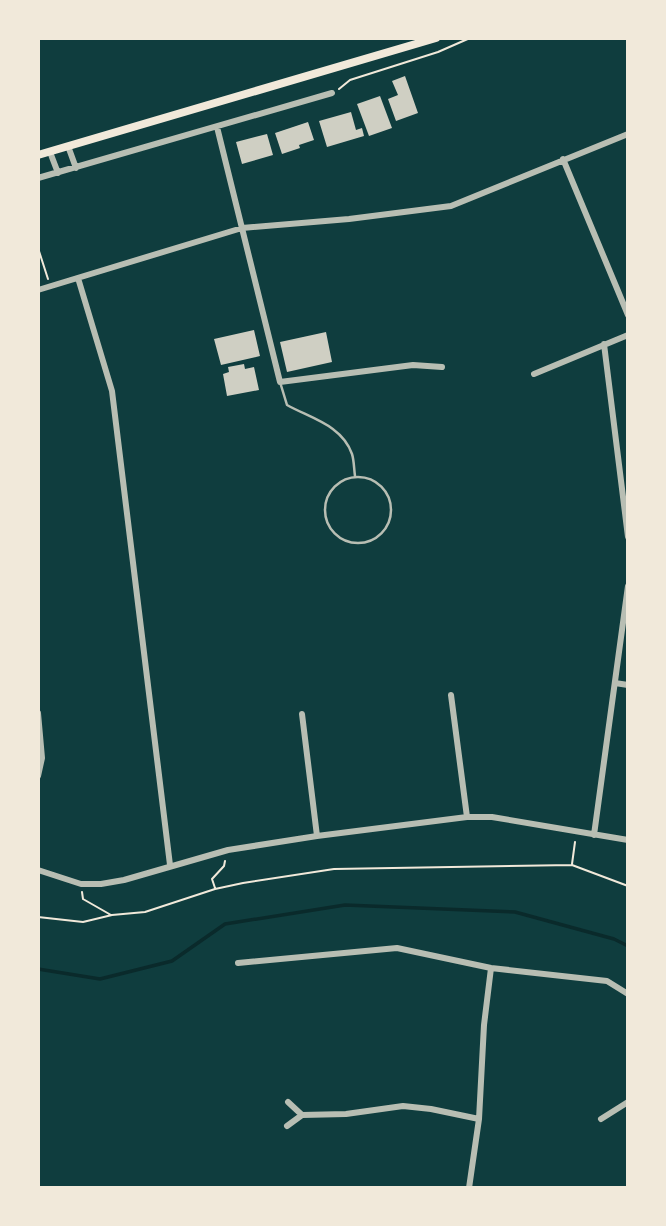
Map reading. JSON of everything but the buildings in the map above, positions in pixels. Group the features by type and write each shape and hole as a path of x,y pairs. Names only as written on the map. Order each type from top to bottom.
{"main road":[{"path":"38,155 436,38"}],"street":[{"path":"38,178 332,93"},
{"path":"217,127 280,382 413,365 442,367"},
{"path":"38,290 242,228 440,209 628,134"},
{"path":"68,146 76,168"},
{"path":"50,152 58,173"},
{"path":"563,159 628,315"},
{"path":"78,278 112,391 170,865"},
{"path":"534,374 628,335"},
{"path":"604,344 628,537"},
{"path":"594,835 628,586"},
{"path":"615,683 628,685"},
{"path":"451,695 467,817"},
{"path":"38,713 42,758 38,776"},
{"path":"302,713 317,836"},
{"path":"38,870 81,884 101,884 124,880 226,850 467,817 492,817 628,840"},
{"path":"238,963 397,948 491,968 607,981 628,994"},
{"path":"469,1188 479,1119 484,1025 491,968"},
{"path":"288,1102 302,1115"},
{"path":"601,1119 628,1102"},
{"path":"287,1126 302,1115 346,1114 403,1106 479,1119"}],"lane":[{"path":"280,382 287,405 324,423 346,442 352,454 355,477"},
{"path":"355,477 376,482 385,490 390,500 389,522 383,532 374,539 363,542 342,539 328,524 325,514 325,503 336,485 355,477"}],"path":[{"path":"332,93 350,80 438,52 470,38"},
{"path":"38,248 50,286"},
{"path":"572,865 577,832"},
{"path":"215,890 212,879 224,866 226,850"},
{"path":"38,917 83,922 112,915 145,912 215,890 334,869 572,865 628,886"},
{"path":"81,884 83,899 112,915"}],"waterway":[{"path":"38,969 100,979 172,961 225,924 345,905 515,912 614,939 628,946"}]}
